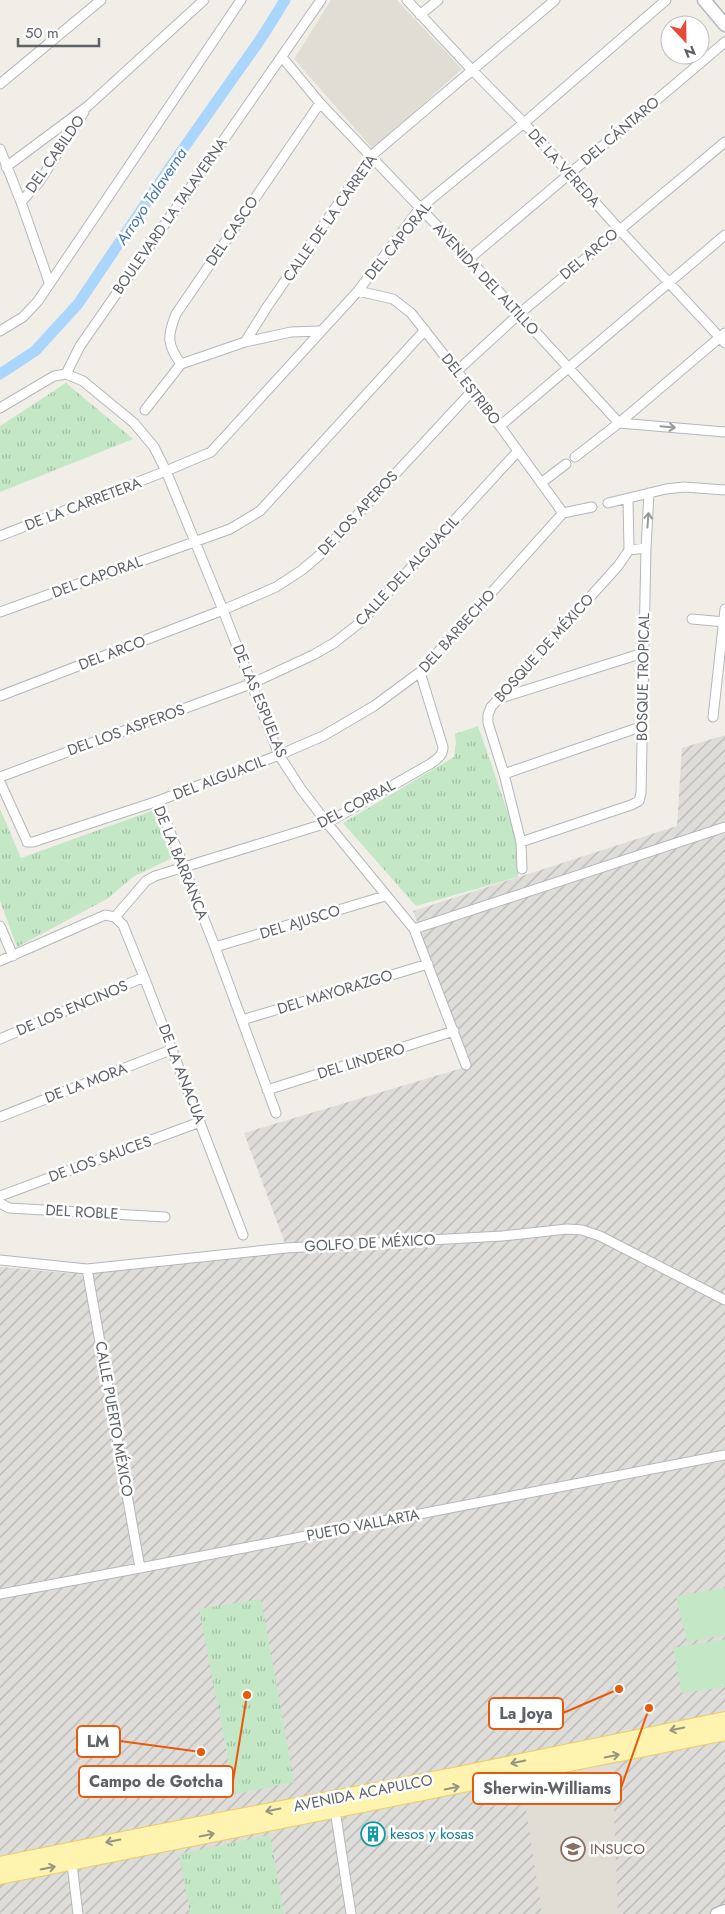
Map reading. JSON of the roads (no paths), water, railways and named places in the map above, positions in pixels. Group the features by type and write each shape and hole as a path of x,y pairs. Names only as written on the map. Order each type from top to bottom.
{"main road":[{"name":"AVENIDA ACAPULCO","path":"0,1864 458,1774 725,1719"},
{"name":"AVENIDA ACAPULCO","path":"0,1877 725,1733"}],"street":[{"path":"0,84 101,0"},
{"name":"DEL CABILDO","path":"6,167 88,106 204,0"},
{"name":"BOULEVARD LA TALAVERNA","path":"66,374 80,346 321,0"},
{"name":"DE LA VEREDA","path":"407,0 524,123 619,229 723,338"},
{"path":"420,15 438,0"},
{"name":"CALLE DE LA CARRETA","path":"245,342 371,156 555,0"},
{"name":"DEL CAPORAL","path":"166,471 211,452 220,444 358,291 420,208 524,123 666,0"},
{"path":"704,0 725,25"},
{"path":"0,331 23,317 38,301 238,1"},
{"name":"DEL CÁNTARO","path":"469,259 725,42"},
{"name":"AVENIDA DEL ALTILLO","path":"282,57 320,103 469,259 619,423"},
{"name":"DEL CASCO","path":"182,364 172,352 170,345 169,335 176,314 320,103"},
{"name":"DEL CABILDO","path":"21,202 39,182 88,106"},
{"name":"DEL ARCO","path":"457,371 519,314 725,142"},
{"path":"0,149 49,282"},
{"path":"500,426 725,235"},
{"name":"DEL ESTRIBO","path":"358,291 393,299 411,312 500,426 563,513"},
{"path":"194,542 230,529 260,511 425,330"},
{"path":"145,410 182,364 245,342 291,332 319,332"},
{"path":"575,457 723,338"},
{"path":"0,408 54,376 66,374"},
{"name":"DE LAS ESPUELAS","path":"66,374 83,381 134,423 154,447 166,471 223,610 279,755 301,789 327,823 414,929 466,1065"},
{"name":"DE LOS APEROS","path":"223,610 276,587 302,570 322,552 472,390"},
{"path":"619,423 725,432"},
{"name":"CALLE DEL ALGUACIL","path":"252,683 313,655 334,643 362,621 518,451"},
{"path":"541,482 566,464"},
{"name":"DE LA CARRETERA","path":"0,536 166,471"},
{"path":"608,503 684,487 725,490"},
{"name":"BOSQUE TROPICAL","path":"522,842 635,804 639,801 641,793 643,726 646,548 650,493"},
{"path":"628,500 629,550 646,548"},
{"path":"563,513 592,507"},
{"name":"DEL BARBECHO","path":"279,755 323,736 365,711 420,672 563,513"},
{"name":"DEL CAPORAL","path":"0,612 194,542"},
{"name":"BOSQUE DE MÉXICO","path":"522,869 522,842 488,723 488,715 491,707 618,566 629,550"},
{"path":"713,717 725,609"},
{"name":"DEL ARCO","path":"0,696 223,610"},
{"path":"692,619 724,622"},
{"path":"498,699 643,653"},
{"name":"DEL CORRAL","path":"116,917 146,881 155,876 327,823 439,758 443,752 440,733 420,672"},
{"name":"DEL LOS ASPEROS","path":"0,777 252,683"},
{"path":"504,774 643,726"},
{"name":"DEL ALGUACIL","path":"158,801 279,755"},
{"name":"DE LA BARRANCA","path":"0,782 26,840 30,842 158,801 215,947 276,1113"},
{"path":"414,929 725,827"},
{"name":"DEL AJUSCO","path":"215,947 385,896"},
{"path":"0,961 105,914 116,917"},
{"name":"DE LA ANACUA","path":"116,917 123,925 173,1049 243,1235"},
{"path":"0,926 13,956"},
{"name":"DEL MAYORAZGO","path":"242,1020 428,964"},
{"name":"DE LOS ENCINOS","path":"0,1039 144,977"},
{"name":"DEL LINDERO","path":"267,1090 454,1031"},
{"name":"DE LA MORA","path":"0,1117 173,1049"},
{"name":"DE LOS SAUCES","path":"0,1196 200,1122"},
{"name":"DEL ROBLE","path":"0,1203 9,1208 165,1216"},
{"name":"GOLFO DE MÉXICO","path":"0,1260 87,1269 286,1248 502,1236 567,1229 582,1230 600,1236 725,1300"},
{"name":"CALLE PUERTO MÉXICO","path":"87,1269 140,1568"},
{"name":"PUETO VALLARTA","path":"0,1594 725,1455"},
{"path":"335,1810 351,1914"},
{"path":"72,1864 78,1914"},
{"path":"717,1914 725,1910"}],"waterway":[{"name":"Arroyo Talaverna","path":"0,374 35,351 78,304 171,166 262,37 285,0"}],"place":[{"name":"La Joya","path":"619,1689"},
{"name":"Campo de Gotcha","path":"247,1695"},
{"name":"Sherwin-Williams","path":"649,1708"},
{"name":"LM","path":"201,1752"},
{"name":"kesos y kosas","path":"373,1834"},
{"name":"INSUCO","path":"573,1849"}]}
